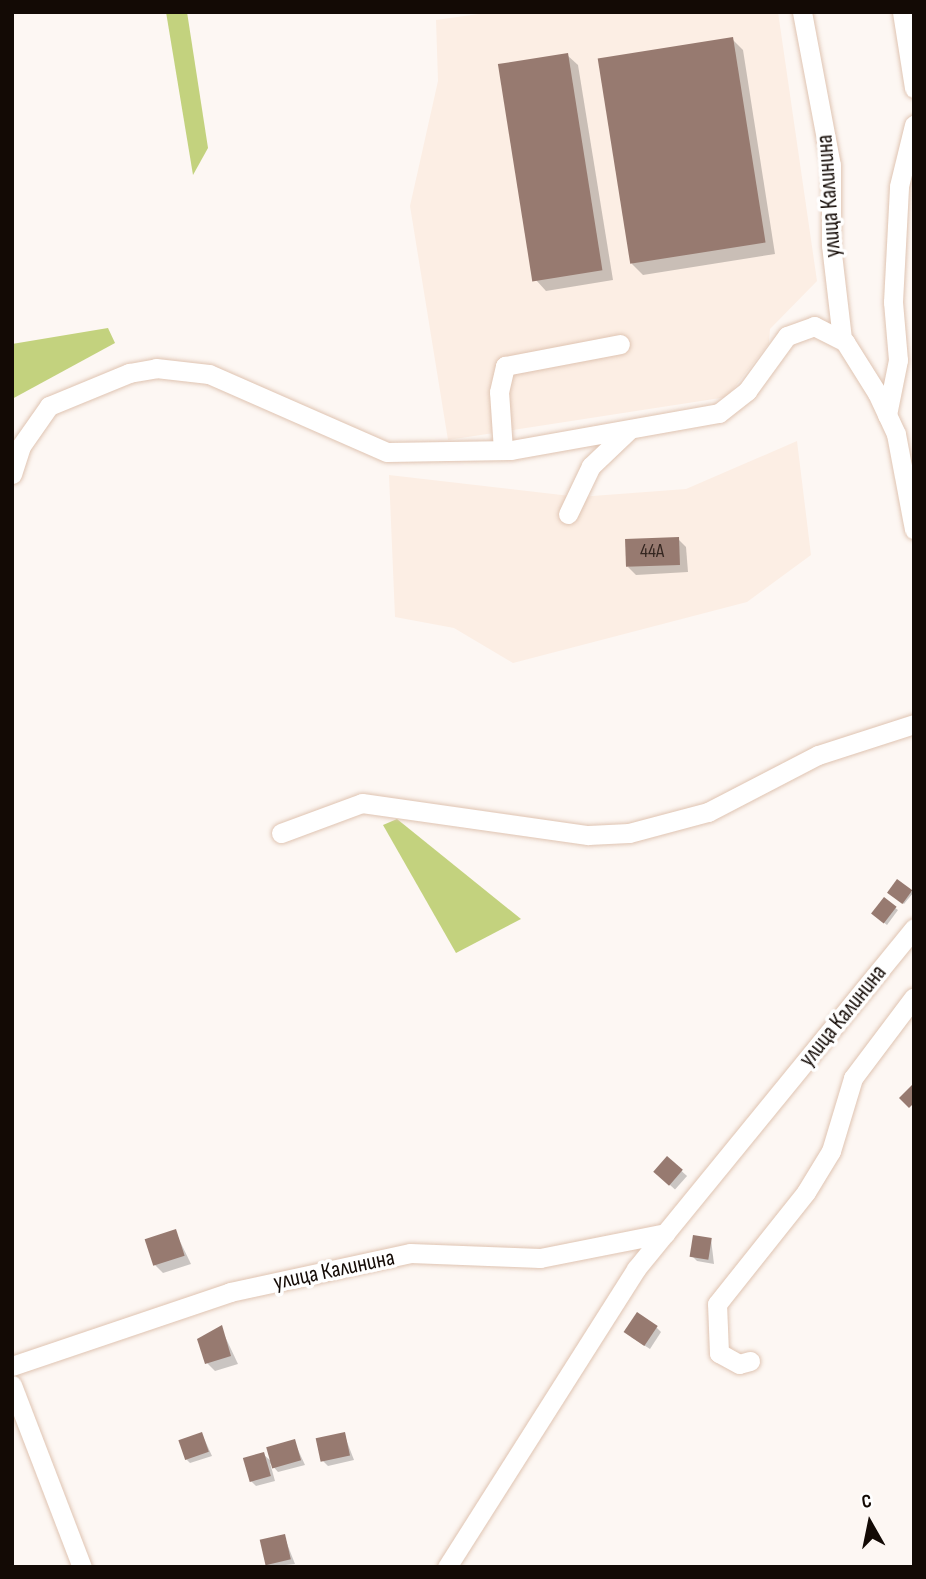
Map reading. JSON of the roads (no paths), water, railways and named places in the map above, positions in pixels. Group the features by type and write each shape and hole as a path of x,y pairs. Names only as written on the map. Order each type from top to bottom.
{"street":[{"name":"улица Калинина","path":"802,12 831,165 831,245 842,339 887,415 913,515"},
{"path":"902,12 914,88"},
{"name":"улица Калинина","path":"887,415 898,360 893,302 899,186 914,125"},
{"path":"12,474 21,446 49,406 72,393 156,368 209,374 387,452 503,450 628,431 719,413 747,391 793,330 822,326 842,339"},
{"path":"503,450 499,392 505,366 620,344"},
{"path":"568,514 591,466 628,431"},
{"path":"281,833 362,803 588,835 629,833 708,812 818,755 914,724"},
{"name":"улица Калинина","path":"447,1567 605,1317 666,1233 914,928"},
{"path":"750,1361 739,1364 719,1353 717,1304 806,1192 831,1151 853,1078 914,998"},
{"name":"улица Калинина","path":"12,1366 230,1292 410,1253 540,1258 666,1233"},
{"path":"12,1385 82,1567"}]}
